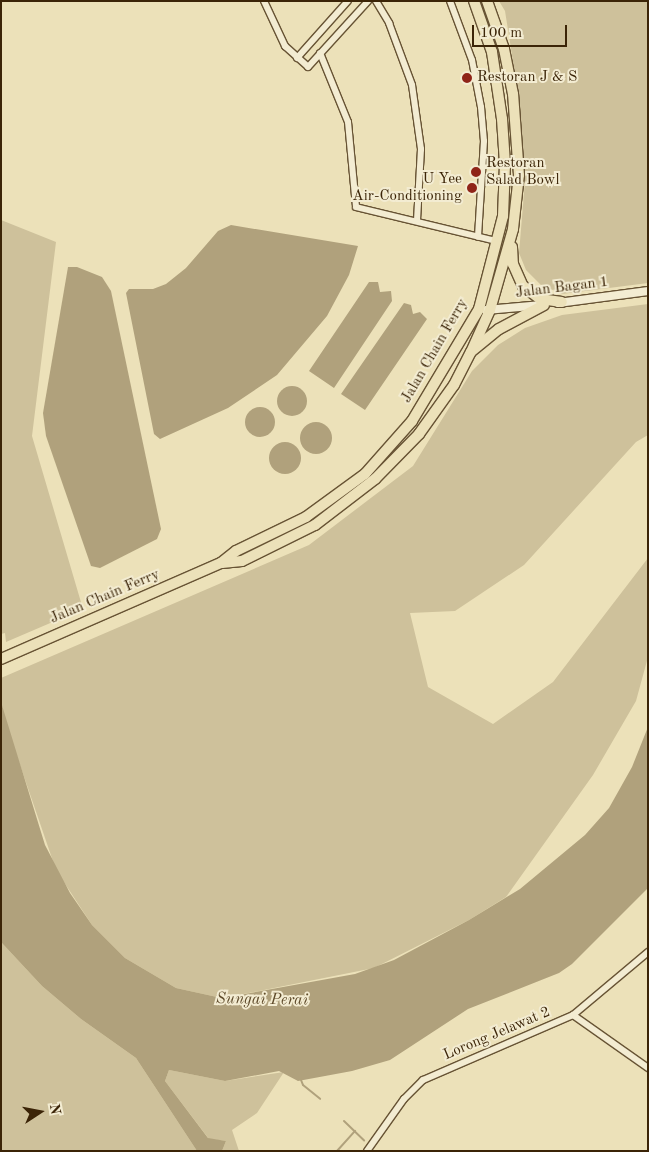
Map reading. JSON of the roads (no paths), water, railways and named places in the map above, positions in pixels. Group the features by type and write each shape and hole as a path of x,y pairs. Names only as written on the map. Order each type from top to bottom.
{"highway":[{"name":"Jalan Chain Ferry","path":"1,658 220,563 236,551 306,517 365,474 412,421 484,309 497,241 505,178 502,119 492,52 474,1"},
{"name":"Jalan Chain Ferry","path":"220,563 242,561 315,525 375,479 419,434 454,386 471,352 484,309 513,229 520,175 514,103 504,49 487,1"},
{"path":"513,229 511,258 523,286 540,299 562,302"},
{"path":"471,352 499,329 544,305"}],"street":[{"path":"264,1 285,46 308,67 368,1"},
{"path":"296,58 348,1"},
{"path":"376,1 389,23 412,85 421,149 417,221"},
{"path":"450,1 472,60 481,107 484,141 478,237"},
{"path":"320,53 348,122 354,204 356,207 497,241"},
{"name":"Jalan Bagan 1","path":"484,309 544,305 648,291"},
{"name":"Lorong Jelawat 2","path":"367,1151 404,1099 423,1080 573,1015 648,952"},
{"path":"573,1015 648,1068"}],"water":[{"path":"231,225 358,246 349,275 327,316 277,375 228,408 160,439 154,434 126,293 129,289 153,289 166,284 186,268 218,231"},
{"path":"68,267 77,267 102,277 111,291 161,529 157,539 100,568 91,566 46,436 43,413"},
{"path":"369,282 378,282 380,292 391,291 392,301 334,388 309,371"},
{"path":"404,303 411,305 413,314 420,312 427,319 365,410 341,394"},
{"path":"292,386 303,390 307,401 303,412 292,416 281,412 277,401 281,390"},
{"path":"260,407 271,411 275,422 271,433 260,437 249,433 245,422 249,411"},
{"path":"316,422 322,423 327,427 331,432 331,444 327,449 322,453 316,454 310,453 305,449 301,444 300,438 301,432 305,427 310,423"},
{"path":"285,442 296,447 301,458 296,469 285,474 274,469 269,458 274,447"},
{"name":"Sungai Perai","path":"1,702 45,845 70,893 92,925 125,958 176,988 217,997 234,996 355,974 394,960 469,920 520,889 585,835 609,808 632,767 648,727 648,888 572,964 559,973 468,1009 390,1060 352,1071 298,1081 279,1071 225,1081 169,1070 165,1081 208,1138 226,1141 222,1151 197,1151 136,1058 81,1019 42,986 1,942"}],"waterway":[{"path":"301,1080 303,1085 320,1099"},
{"path":"344,1121 364,1140"},
{"path":"337,1151 355,1131"}],"place":[{"name":"Restoran J & S","path":"467,78"},
{"name":"Restoran Salad Bowl","path":"476,172"},
{"name":"U Yee Air-Conditioning","path":"472,188"}]}
